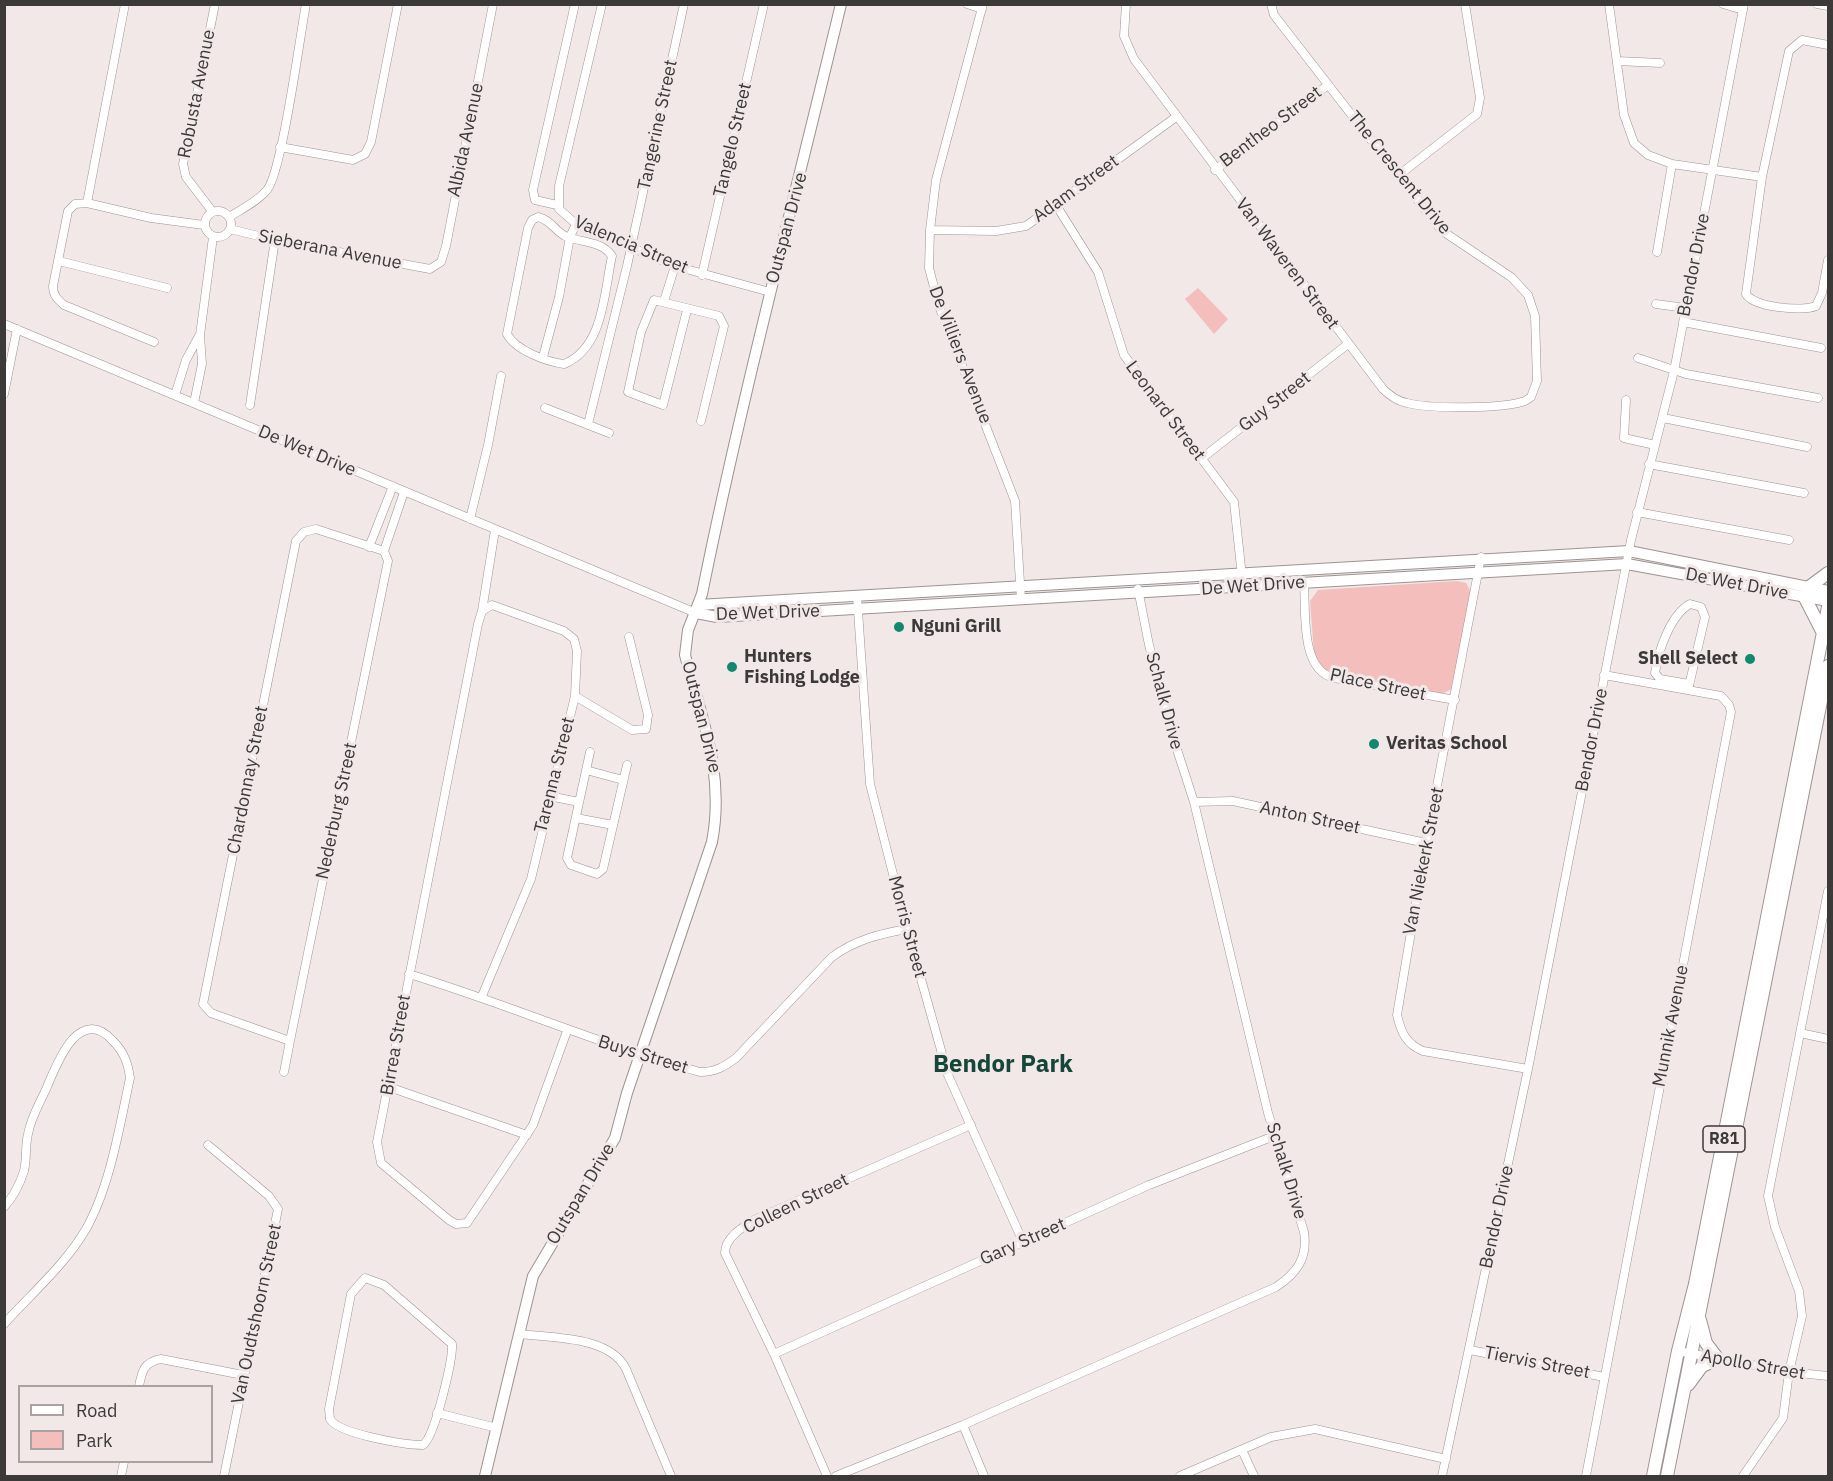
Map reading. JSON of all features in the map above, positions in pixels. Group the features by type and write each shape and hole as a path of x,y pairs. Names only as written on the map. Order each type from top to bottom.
{"main road":[{"path":"1823,634 1806,592 1828,573"},
{"name":"R81","path":"1653,1476 1678,1351 1697,1272 1828,607"},
{"name":"R81","path":"1666,1476 1828,666"},
{"path":"1682,1398 1696,1372 1718,1359 1706,1343 1700,1310"}],"street":[{"path":"87,203 125,4"},
{"name":"Robusta Avenue","path":"212,211 186,177 183,164 215,4"},
{"path":"230,217 259,197 269,187 280,147 306,4"},
{"path":"280,147 353,160 365,154 371,142 398,4"},
{"name":"Albida Avenue","path":"429,269 441,262 447,246 494,4"},
{"path":"557,205 535,200 533,190 575,4"},
{"name":"Valencia Street","path":"602,4 557,205 563,215 576,224 675,266 770,292"},
{"name":"Tangerine Street","path":"588,424 632,246 684,4"},
{"name":"Tangelo Street","path":"702,275 764,4"},
{"name":"Outspan Drive","path":"485,1476 533,1276 611,1146 715,827 715,765 685,654 686,637 697,609 770,292 792,212 840,4"},
{"path":"967,4 982,7"},
{"name":"Van Waveren Street","path":"1126,4 1124,28 1126,45 1215,170 1383,389 1403,402 1481,406 1518,404 1531,397"},
{"name":"The Crescent Drive","path":"1271,4 1274,15 1445,234 1511,277 1528,295 1535,316 1537,370 1536,387 1531,397"},
{"path":"1399,175 1477,114 1480,98 1465,4"},
{"path":"1609,4 1624,115 1634,143 1648,155 1672,164 1762,177"},
{"path":"1723,4 1743,7"},
{"path":"1817,4 1828,6"},
{"name":"De Villiers Avenue","path":"982,7 938,172 930,230 929,268 935,297 1015,501 1022,599"},
{"name":"Bendor Drive","path":"1442,1476 1528,1069 1629,550 1674,371 1743,7"},
{"path":"1828,45 1802,40 1789,51 1762,177 1745,288 1748,299 1758,304 1806,309 1816,306 1822,293 1828,260"},
{"path":"1617,61 1660,63"},
{"name":"Bentheo Street","path":"1215,170 1328,85"},
{"name":"Adam Street","path":"930,230 1015,229 1026,226 1176,117"},
{"path":"1657,252 1672,164"},
{"path":"154,342 64,305 57,300 53,293 53,286 68,211 75,204 87,203 135,215 204,225 213,237 200,335 202,364 194,403"},
{"name":"Leonard Street","path":"1056,205 1098,272 1124,355 1234,502 1243,586"},
{"path":"204,225 206,217 212,211 218,210 230,217"},
{"path":"213,237 222,236 230,229 230,217"},
{"path":"538,217 547,220 561,233 570,237 601,245 612,256 597,326 585,350 567,363 559,364 525,351 507,334 530,223 538,217"},
{"path":"543,357 559,297 570,237 576,224"},
{"name":"Sieberana Avenue","path":"230,229 275,240 429,269"},
{"path":"250,405 275,240"},
{"path":"59,261 167,288"},
{"path":"664,300 675,266"},
{"path":"687,310 665,402 661,406 628,394 641,332 654,300 664,300 687,310 719,316 724,326 701,421"},
{"path":"1656,304 1686,308"},
{"path":"1683,322 1821,348"},
{"name":"De Wet Drive","path":"4,324 495,530 717,617 1138,594 1479,570 1627,564 1806,592 1828,591"},
{"path":"4,394 17,329"},
{"path":"175,395 186,360 200,335"},
{"name":"Guy Street","path":"1201,459 1348,344"},
{"path":"1638,358 1686,374 1818,398"},
{"path":"470,519 488,445 501,376"},
{"path":"1626,400 1624,438 1655,445"},
{"path":"544,408 609,433"},
{"path":"1663,418 1807,447"},
{"path":"1649,464 1804,493"},
{"path":"384,551 369,547 393,486"},
{"name":"Nederburg Street","path":"284,1072 388,561 384,551 404,492"},
{"path":"1637,512 1789,540"},
{"name":"Chardonnay Street","path":"290,1041 211,1013 203,1004 296,541 304,532 316,529 369,547"},
{"name":"Birrea Street","path":"495,530 485,609 409,974 377,1143 381,1163 456,1224 463,1225 472,1219 542,1106 567,1031"},
{"name":"De Wet Drive","path":"697,609 1021,585 1629,550 1806,592 1828,602"},
{"name":"Van Niekerk Street","path":"1481,557 1426,843 1397,1015 1400,1028 1412,1046 1423,1051 1528,1069"},
{"name":"Schalk Drive","path":"836,1476 963,1425 1276,1287 1291,1277 1300,1264 1306,1246 1274,1136 1194,802 1168,721 1138,594 1137,580"},
{"name":"Place Street","path":"1304,583 1310,654 1320,672 1335,678 1455,700"},
{"name":"Morris Street","path":"857,596 870,784 907,929 948,1075 1023,1242"},
{"path":"1690,604 1701,607 1705,617 1688,687 1660,679 1656,673 1663,640 1683,609 1690,604"},
{"name":"Tarenna Street","path":"482,996 528,888 575,696 578,656 574,639 564,631 497,606 485,609"},
{"path":"575,696 632,730 646,729 648,715 629,637"},
{"name":"Munnik Avenue","path":"1586,1476 1731,712 1730,705 1721,696 1688,687 1604,675"},
{"path":"590,752 568,862 597,874 603,869 627,765"},
{"path":"586,770 623,780"},
{"path":"549,796 579,802"},
{"name":"Anton Street","path":"1194,802 1233,801 1426,843"},
{"path":"576,818 613,825"},
{"path":"1743,1476 1783,1418 1789,1372 1802,1316 1802,1303 1774,1227 1768,1196 1828,893"},
{"name":"Buys Street","path":"409,974 482,996 567,1031 641,1056 700,1072 720,1069 736,1058 832,957 862,939 907,929"},
{"path":"4,1207 23,1172 27,1136 33,1114 65,1048 84,1031 93,1030 110,1038 122,1050 129,1064 130,1078 98,1200 86,1228 61,1263 4,1324"},
{"path":"1800,1033 1828,1039"},
{"path":"389,1087 526,1135"},
{"name":"Colleen Street","path":"827,1476 774,1354 725,1253 733,1235 756,1219 971,1125"},
{"name":"Gary Street","path":"774,1354 1149,1185 1274,1136"},
{"name":"Van Oudtshoorn Street","path":"208,1145 270,1196 278,1209 224,1476"},
{"path":"372,1279 384,1285 452,1344 437,1413 430,1438 423,1445 405,1444 339,1429 332,1423 329,1409 351,1294 360,1281 372,1279"},
{"path":"520,1334 586,1344 616,1354 626,1369 671,1476"},
{"name":"Tiervis Street","path":"1470,1350 1604,1377"},
{"name":"Apollo Street","path":"1678,1351 1789,1372 1828,1376"},
{"path":"139,1385 142,1369 148,1363 161,1359 243,1375"},
{"path":"437,1413 496,1428"},
{"path":"963,1425 984,1476"},
{"path":"1180,1476 1271,1437 1303,1430 1324,1430 1446,1459"},
{"path":"1242,1450 1254,1476"}],"green space":[{"path":"1198,288 1228,319 1214,334 1185,299"},
{"path":"1457,581 1466,583 1472,594 1454,688 1441,694 1332,673 1320,666 1314,653 1310,601 1318,590"}],"place":[{"name":"Nguni Grill","path":"899,627"},
{"name":"Shell Select","path":"1750,659"},
{"name":"Hunters Fishing Lodge","path":"732,667"},
{"name":"Veritas School","path":"1374,744"}],"district":[{"name":"Bendor Park","path":"1003,1065"}]}
